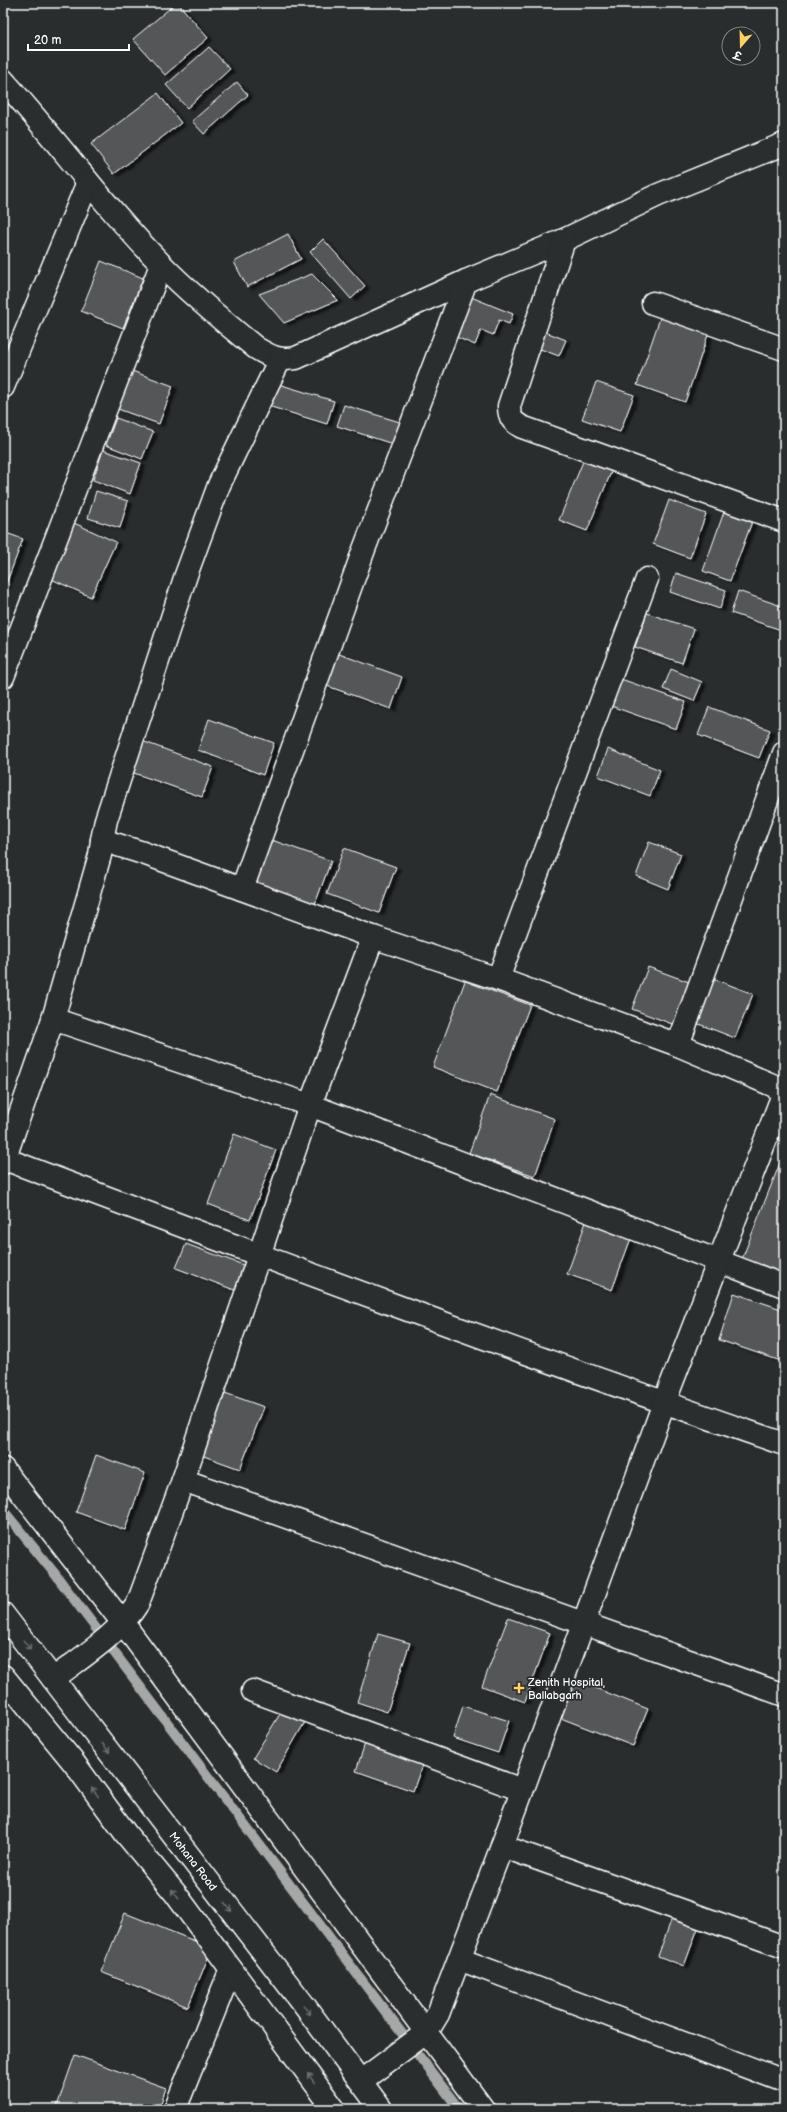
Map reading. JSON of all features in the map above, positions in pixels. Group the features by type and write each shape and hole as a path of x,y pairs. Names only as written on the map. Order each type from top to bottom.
{"street":[{"path":"3,80 37,118 88,182 161,265 252,344 272,358 280,359 296,358 466,281 564,240 658,195 784,144"},
{"path":"3,387 88,182"},
{"path":"564,240 509,406 509,415 514,423 784,521"},
{"path":"3,677 161,265"},
{"path":"242,889 363,552 466,281"},
{"path":"653,303 784,349"},
{"path":"280,359 219,485 186,575 106,820 100,855 53,1020 4,1161 664,1403 784,1444"},
{"path":"498,979 647,579"},
{"path":"678,1045 784,754"},
{"path":"102,840 143,852 373,937 498,979 678,1045 784,1091 664,1403 502,1846 438,2014 424,2035 361,2081"},
{"path":"53,1679 119,1627 138,1603 183,1480 310,1105 373,937"},
{"path":"53,1020 310,1105 784,1286"},
{"path":"3,1469 119,1627 424,2035 483,2109"},
{"path":"183,1480 784,1696"},
{"name":"Mohana Road","path":"3,1614 381,2109"},
{"path":"3,1676 74,1764 126,1834 175,1893 334,2109"},
{"path":"253,1691 522,1790"},
{"path":"502,1846 784,1946"},
{"path":"459,1959 784,2081"},
{"path":"175,2109 231,1969"}],"building":[{"path":"176,3 178,3 208,38 165,75 133,39"},
{"path":"209,47 230,69 187,108 166,85"},
{"path":"237,82 248,95 204,134 192,121"},
{"path":"158,93 181,123 114,174 91,144"},
{"path":"288,234 301,259 247,287 234,262"},
{"path":"323,239 365,286 351,299 310,252"},
{"path":"101,261 143,278 123,328 81,311"},
{"path":"312,274 338,300 284,323 259,294"},
{"path":"466,295 513,314 509,324 499,320 493,335 481,330 475,345 449,334"},
{"path":"661,315 709,332 685,402 637,385"},
{"path":"538,329 566,340 559,356 532,346"},
{"path":"132,371 173,386 159,424 118,409"},
{"path":"596,382 634,395 620,432 582,419"},
{"path":"275,383 334,401 327,424 268,406"},
{"path":"344,405 403,423 396,445 337,426"},
{"path":"116,418 153,432 142,459 106,445"},
{"path":"103,450 141,463 130,494 93,480"},
{"path":"584,459 612,470 587,531 559,520"},
{"path":"96,491 128,501 120,528 88,518"},
{"path":"669,500 706,514 690,558 653,544"},
{"path":"725,509 753,519 730,581 703,571"},
{"path":"74,523 116,542 91,597 49,578"},
{"path":"3,532 23,539 3,592"},
{"path":"676,573 726,590 720,609 670,592"},
{"path":"738,591 784,607 784,631 731,613"},
{"path":"647,613 694,629 682,663 635,647"},
{"path":"331,651 402,677 391,709 319,683"},
{"path":"671,669 702,682 694,701 663,689"},
{"path":"618,678 686,702 676,729 608,705"},
{"path":"709,707 770,730 759,758 698,735"},
{"path":"209,719 274,743 263,775 198,750"},
{"path":"142,741 213,767 202,797 131,772"},
{"path":"608,749 660,770 650,796 598,776"},
{"path":"266,838 331,861 315,904 250,881"},
{"path":"649,842 681,854 668,889 636,876"},
{"path":"344,848 396,867 379,913 327,894"},
{"path":"648,967 700,986 683,1028 632,1009"},
{"path":"709,977 753,994 735,1038 691,1021"},
{"path":"465,981 530,1005 497,1092 433,1067"},
{"path":"490,1095 555,1119 535,1176 469,1153"},
{"path":"234,1134 276,1150 250,1220 208,1204"},
{"path":"784,1153 784,1282 740,1264"},
{"path":"586,1222 631,1238 612,1290 567,1274"},
{"path":"186,1244 246,1266 237,1291 176,1268"},
{"path":"734,1293 784,1310 784,1362 719,1340"},
{"path":"225,1393 264,1407 240,1469 201,1455"},
{"path":"96,1455 145,1473 125,1530 76,1512"},
{"path":"508,1618 550,1633 525,1702 482,1686"},
{"path":"378,1634 410,1643 387,1712 357,1702"},
{"path":"573,1679 648,1709 633,1746 558,1717"},
{"path":"463,1706 509,1721 498,1753 453,1738"},
{"path":"283,1709 305,1722 276,1772 253,1758"},
{"path":"367,1737 425,1757 413,1791 356,1771"},
{"path":"675,1910 701,1920 684,1966 658,1956"},
{"path":"125,1913 212,1948 188,2007 101,1972"},
{"path":"75,2055 166,2088 159,2109 56,2109"}],"waterway":[{"path":"3,1510 55,1574 459,2109"}],"place":[{"name":"Zenith Hospital, Ballabgarh","path":"519,1688"}]}
